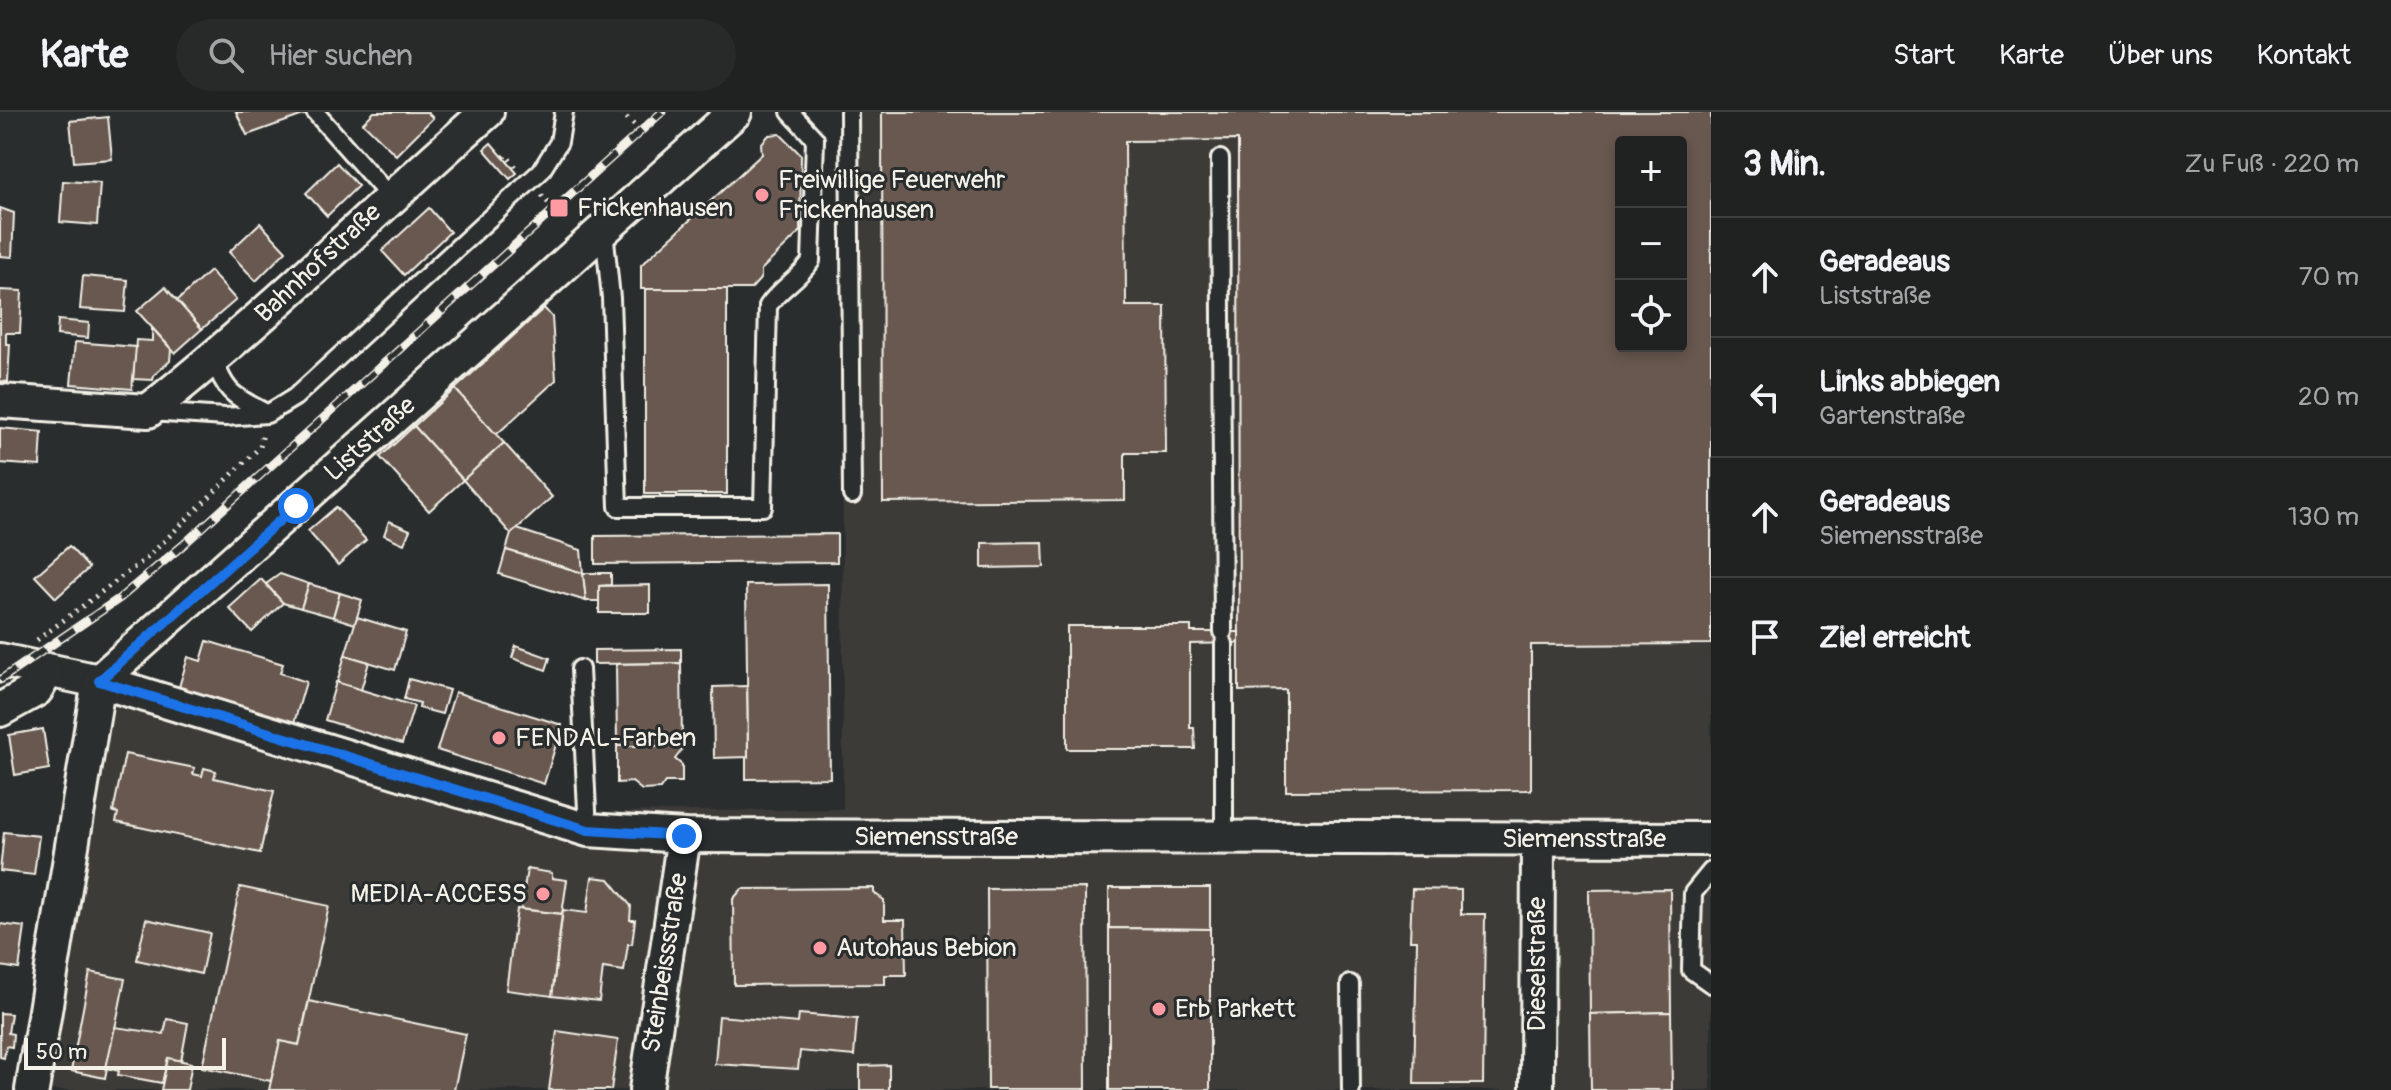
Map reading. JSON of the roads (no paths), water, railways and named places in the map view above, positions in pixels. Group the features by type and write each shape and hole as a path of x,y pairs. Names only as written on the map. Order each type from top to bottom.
{"street":[{"name":"Bahnhofstraße","path":"148,411 214,359 487,112"},
{"name":"Liststraße","path":"99,681 735,112"},
{"path":"0,401 148,411"},
{"name":"Siemensstraße","path":"3,661 99,681 588,830 684,836 1711,839"},
{"path":"0,710 36,690 47,672"},
{"path":"32,1090 99,681"},
{"name":"Steinbeissstraße","path":"646,1090 684,836"},
{"name":"Dieselstraße","path":"1537,1090 1538,838"}],"lane":[{"path":"315,112 390,197"},
{"path":"148,411 225,417 267,414 295,397 541,171 559,142 564,112"},
{"path":"603,228 611,298 618,507 763,507 768,306 775,296 801,276 811,261 815,139 790,112"},
{"path":"849,112 852,495"},
{"path":"1220,159 1224,837"},
{"path":"214,359 230,393 267,414"},
{"path":"580,669 588,830"},
{"path":"1711,871 1693,893 1691,970 1711,984"},
{"path":"1350,984 1351,1090"}],"railway":[{"path":"0,680 120,598 183,545 662,112"}],"place":[{"name":"Freiwillige Feuerwehr Frickenhausen","path":"762,195"},
{"name":"Frickenhausen","path":"559,208"},
{"name":"FENDAL-Farben","path":"499,738"},
{"name":"MEDIA-ACCESS","path":"543,894"},
{"name":"Autohaus Bebion","path":"820,948"},
{"name":"Erb Parkett","path":"1159,1009"}]}
